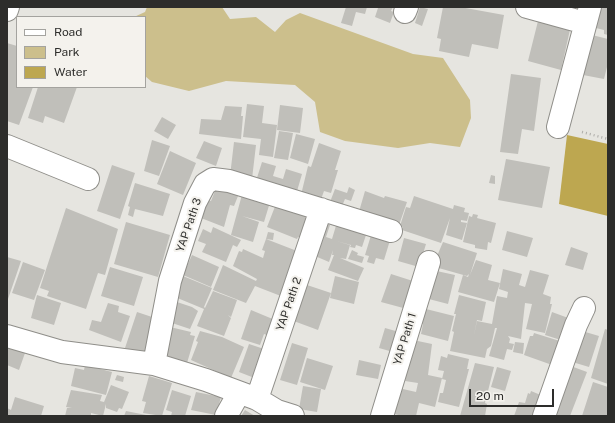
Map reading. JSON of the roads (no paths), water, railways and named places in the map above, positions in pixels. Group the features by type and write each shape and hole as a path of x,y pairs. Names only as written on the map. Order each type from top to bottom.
{"street":[{"path":"527,7 588,15 558,126"},
{"path":"7,146 88,179"},
{"name":"YAP Path 3","path":"154,364 170,280 195,203 205,184 213,179 229,181 391,231"},
{"name":"YAP Path 2","path":"226,416 248,396 321,209"},
{"name":"YAP Path 1","path":"382,416 428,262"},
{"path":"544,416 576,325 584,308"},
{"path":"7,336 62,352 154,364 206,380 248,396 277,411 293,416"}],"water":[{"path":"567,135 608,144 608,216 559,204"}]}
